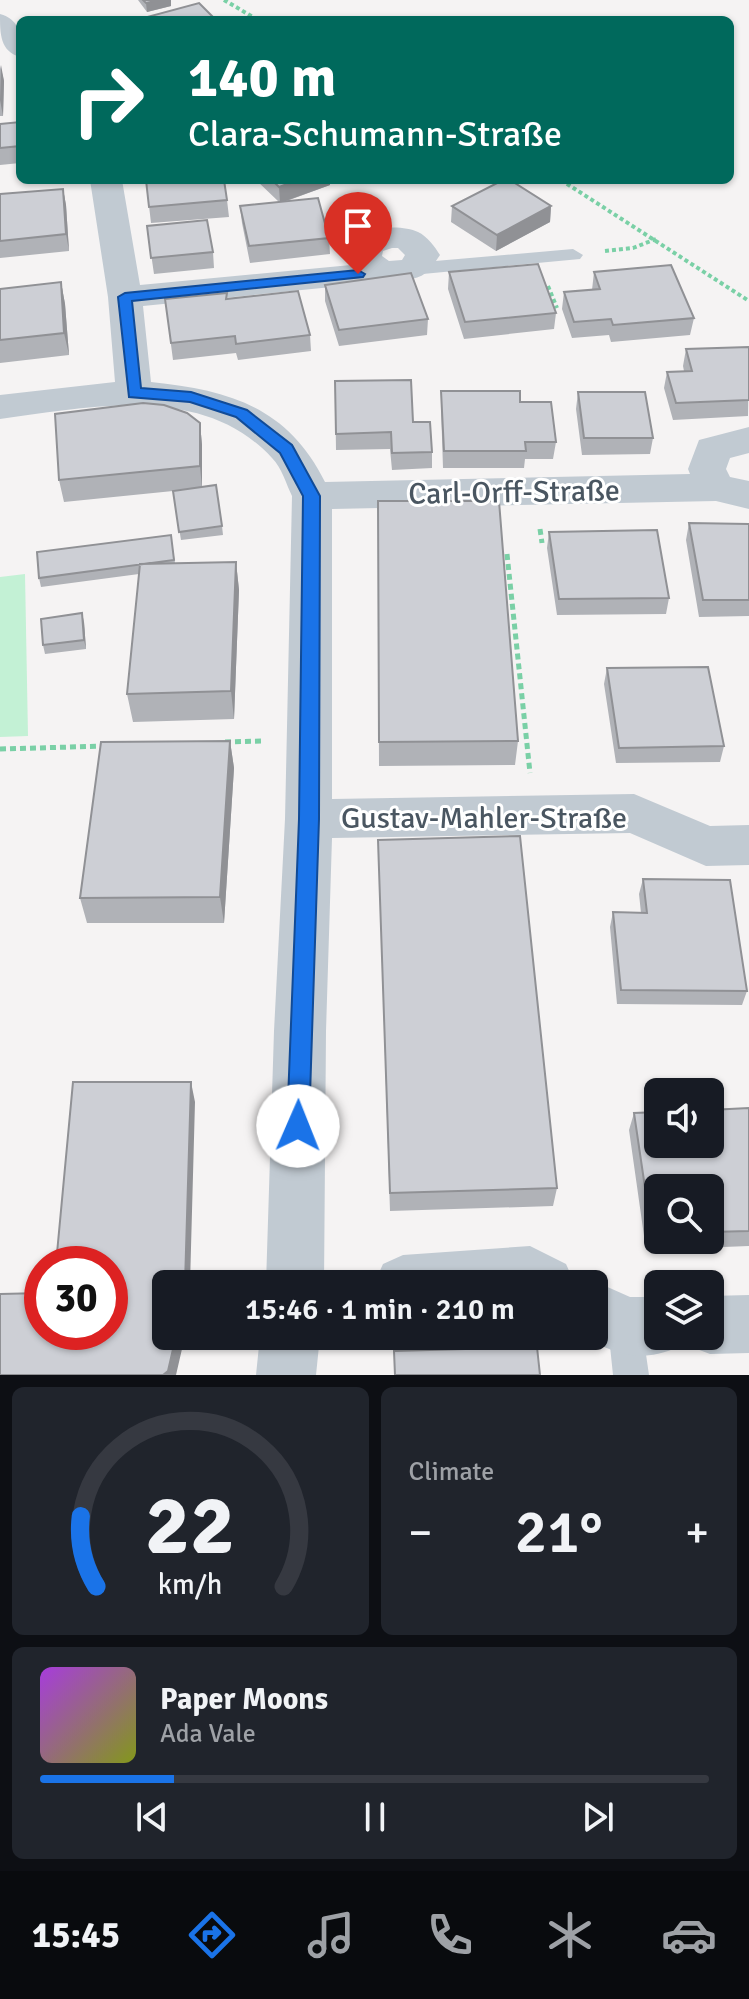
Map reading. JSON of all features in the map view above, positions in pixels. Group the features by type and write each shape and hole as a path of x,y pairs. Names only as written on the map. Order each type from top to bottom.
{"street":[{"path":"0,23 16,43"},
{"path":"107,184 125,297 134,393"},
{"path":"125,297 398,270"},
{"path":"0,407 134,393 191,397 242,414 286,449 312,496 309,819 300,1031 295,1270"},
{"name":"Carl-Orff-Straße","path":"732,491 707,469 713,449 749,440"},
{"name":"Carl-Orff-Straße","path":"312,496 732,491"},
{"name":"Gustav-Mahler-Straße","path":"309,819 634,813 706,846 749,845"},
{"path":"724,1325 749,1324"},
{"path":"286,1375 289,1350"}],"lane":[{"path":"398,270 573,255"}],"path":[{"path":"224,0 251,16"},
{"path":"567,184 749,301"},
{"path":"573,255 633,248 656,239"},
{"path":"507,554 534,813"},
{"path":"217,742 310,739"},
{"path":"0,749 108,745"}],"green space":[{"path":"25,574 28,736 0,737 0,577"}],"building":[{"path":"199,3 212,16 151,16"},
{"path":"16,122 16,146 0,148 0,124"},
{"path":"146,184 225,184 227,200 149,207"},
{"path":"495,184 516,184 551,206 497,235 452,206"},
{"path":"63,189 66,234 0,241 0,194"},
{"path":"318,198 329,238 249,246 240,206"},
{"path":"207,220 213,252 151,258 147,226"},
{"path":"538,264 556,313 465,322 449,272"},
{"path":"671,265 694,318 613,325 611,319 574,322 564,292 600,289 594,272"},
{"path":"411,273 428,319 339,330 325,285"},
{"path":"61,282 64,333 0,340 0,289"},
{"path":"298,291 310,335 236,344 235,336 171,343 165,299 227,293 226,299"},
{"path":"749,347 749,400 676,403 667,372 692,371 686,349"},
{"path":"411,380 413,422 430,422 432,452 392,453 391,432 336,434 335,381"},
{"path":"441,391 520,391 520,402 551,402 556,442 525,442 526,451 444,451"},
{"path":"578,392 645,392 653,438 584,438"},
{"path":"143,403 164,405 187,413 200,423 200,466 59,480 55,414"},
{"path":"216,485 222,526 179,532 173,491"},
{"path":"378,501 499,501 518,741 379,742"},
{"path":"689,523 749,524 749,600 703,600"},
{"path":"657,530 669,598 559,599 549,532"},
{"path":"171,535 174,560 39,578 37,552"},
{"path":"236,562 231,691 127,694 140,564"},
{"path":"82,613 84,640 43,645 41,619"},
{"path":"708,667 724,746 619,748 607,668"},
{"path":"230,741 220,897 80,898 101,742"},
{"path":"520,836 557,1188 390,1193 378,840"},
{"path":"643,879 730,880 747,991 621,990 613,912 647,913"},
{"path":"73,1082 191,1082 185,1270 152,1270 152,1350 173,1350 168,1371 163,1375 0,1375 0,1294 24,1293 24,1350 128,1350 128,1246 58,1246"},
{"path":"749,1108 749,1231 724,1232 724,1174 644,1174 644,1181 634,1113 644,1113 644,1158 724,1158 724,1109"},
{"path":"537,1350 540,1375 395,1375 394,1351"}],"route":[{"path":"298,1126 309,819 312,496 286,449 242,414 191,397 134,393 125,297 358,274"}]}
